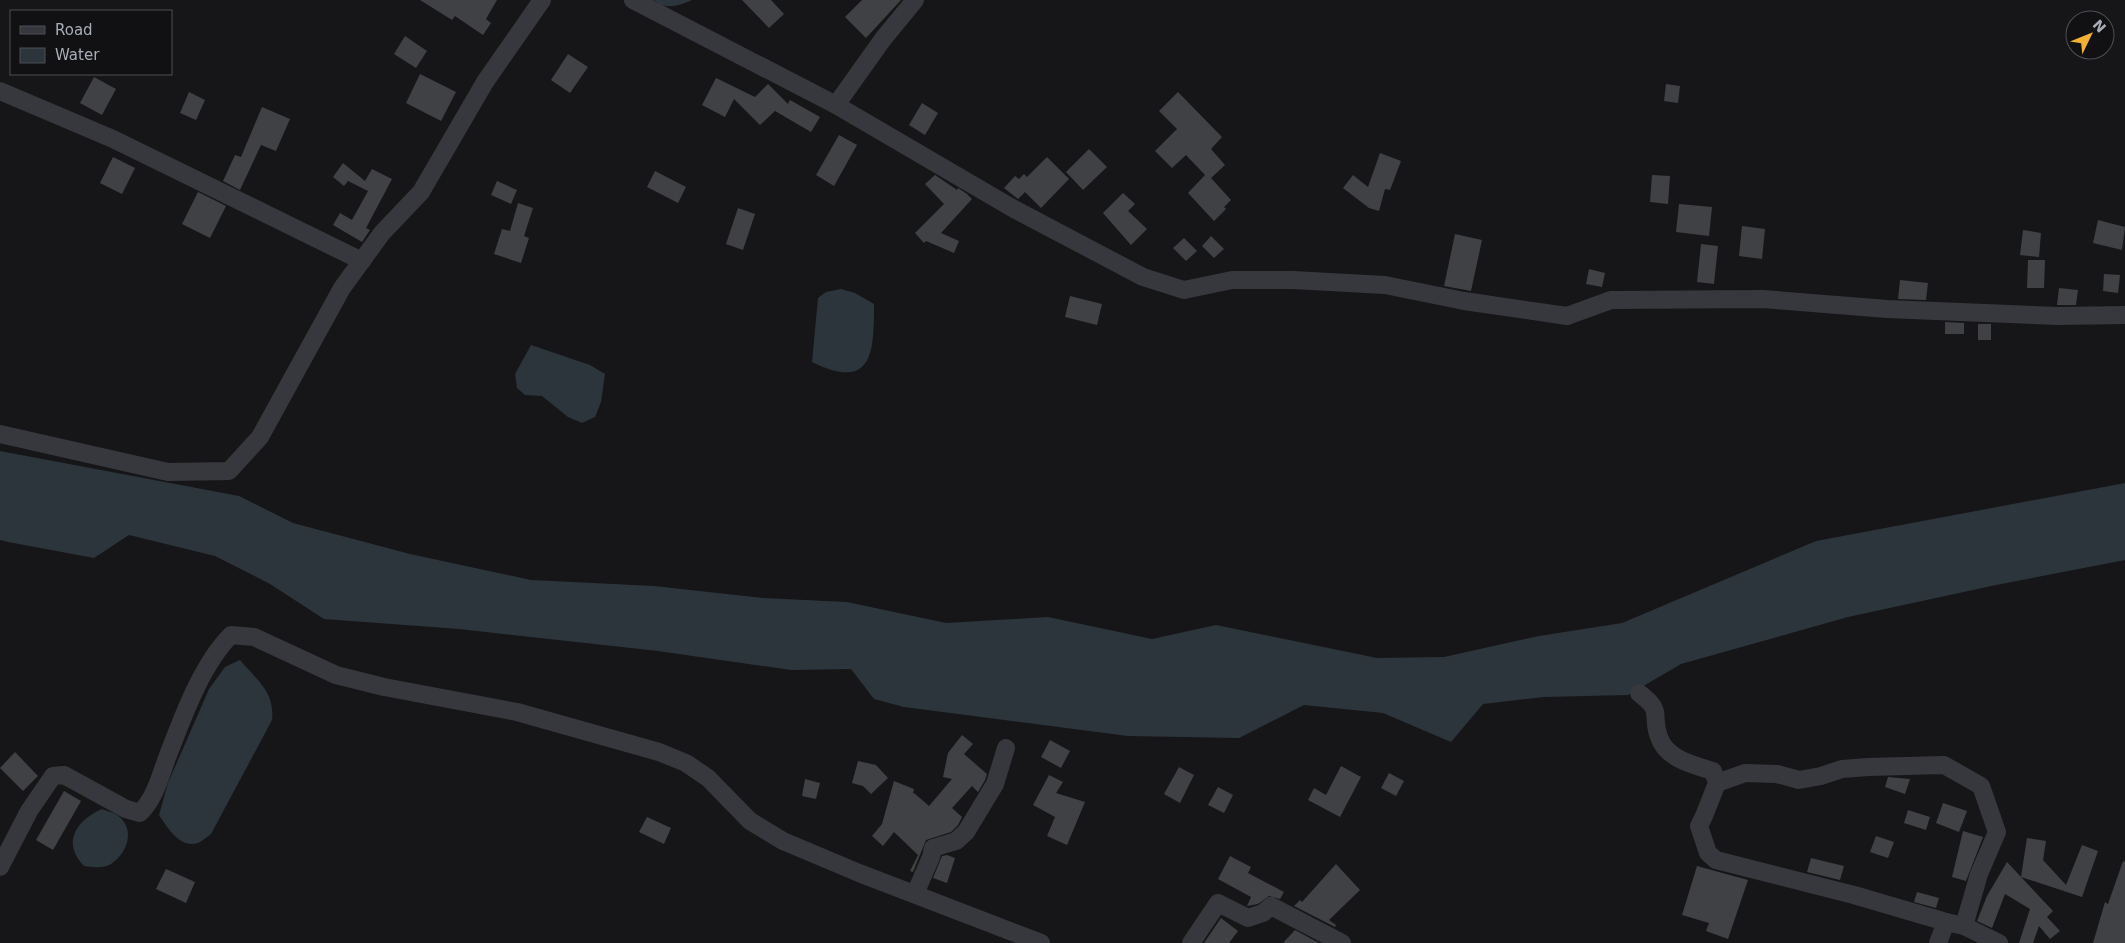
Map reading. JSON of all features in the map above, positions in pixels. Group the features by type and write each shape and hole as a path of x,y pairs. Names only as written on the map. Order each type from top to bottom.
{"street":[{"path":"0,434 168,472 229,471 260,438 342,288 382,233 421,192 485,82 542,0"},
{"path":"633,0 836,105 1023,213 1143,277 1184,290 1232,280 1293,280 1385,285 1464,301 1567,316 1611,300 1763,299 1897,310 2058,316 2125,315"},
{"path":"836,105 883,39 915,0"},
{"path":"0,91 112,139 362,261"},
{"path":"0,867 29,811 52,776 64,774 126,809 140,813 150,802 172,744 207,665 219,647 231,635 254,637 336,675 384,687 518,712 659,752 686,763 708,778 750,821 783,841 1041,943"},
{"path":"1639,693 1652,703 1656,713 1659,737 1667,750 1685,761 1713,771 1717,783 1699,826 1708,853 1716,860 1854,895 1964,926 1999,943"},
{"path":"915,894 933,848 956,841 966,832 995,784 1006,748"},
{"path":"1717,783 1746,773 1777,774 1799,780 1821,776 1842,769 1868,766 1944,765 1981,786 1997,832 1979,874 1964,926"},
{"path":"1191,943 1218,903 1248,918 1263,913 1270,906 1342,943"},
{"path":"1938,943 1946,922"}],"water":[{"path":"654,0 692,0 668,6"},
{"path":"841,289 855,293 874,304 873,338 866,362 858,369 847,372 832,370 812,362 818,298 826,292"},
{"path":"531,345 590,365 605,374 601,402 595,417 582,423 568,417 542,396 525,395 517,388 515,374"},
{"path":"0,451 239,496 293,523 410,554 531,580 654,586 763,598 847,602 946,623 1048,617 1152,639 1216,625 1377,658 1444,657 1539,636 1622,623 1816,541 2125,483 2125,560 1996,585 1848,617 1681,664 1628,695 1544,697 1483,704 1451,742 1383,713 1304,705 1239,738 1128,736 904,707 874,699 851,669 791,670 658,651 459,629 324,619 270,584 215,556 129,535 94,558 0,540"},
{"path":"240,660 268,694 271,702 272,720 211,834 198,843 185,843 175,836 159,815 168,783 209,689 225,667"},
{"path":"102,809 115,814 123,820 128,833 128,840 122,854 108,866 84,866 74,849 75,833 85,820"}],"building":[{"path":"420,0 497,0 486,19 491,23 483,35 455,16 452,20"},
{"path":"742,0 771,0 784,14 769,28"},
{"path":"862,0 901,0 866,38 845,17"},
{"path":"405,36 427,51 416,68 394,54"},
{"path":"568,54 588,67 570,93 551,80"},
{"path":"420,74 456,92 441,121 406,103"},
{"path":"94,77 116,89 102,115 80,103"},
{"path":"716,78 755,97 768,84 788,104 790,100 820,117 811,132 775,111 760,125 734,99 725,117 702,105"},
{"path":"1666,84 1680,86 1678,103 1664,101"},
{"path":"189,92 205,100 196,120 180,113"},
{"path":"1178,92 1222,137 1211,149 1225,165 1211,178 1231,200 1224,207 1226,209 1214,221 1188,193 1205,175 1186,155 1172,168 1155,151 1177,129 1159,111"},
{"path":"922,103 938,113 925,135 909,125"},
{"path":"262,107 290,119 276,151 261,145 240,190 223,181 235,155 241,157"},
{"path":"839,135 857,145 834,186 816,175"},
{"path":"1089,149 1107,167 1083,190 1066,172"},
{"path":"1380,153 1401,161 1390,190 1385,189 1379,211 1369,208 1343,188 1353,175 1368,187"},
{"path":"113,157 135,168 122,194 100,183"},
{"path":"1047,157 1069,179 1041,208 1025,192 1018,199 1004,188 1015,176 1019,179 1024,174 1027,177"},
{"path":"343,163 365,181 372,169 392,179 366,228 370,230 362,242 333,225 340,213 352,220 368,191 348,181 344,186 333,177"},
{"path":"655,171 686,187 678,203 647,187"},
{"path":"935,175 957,190 958,188 972,199 941,233 959,241 954,253 926,241 924,243 915,233 944,204 925,184"},
{"path":"1652,175 1670,176 1668,204 1650,202"},
{"path":"497,181 517,190 511,204 491,195"},
{"path":"198,192 226,206 210,238 182,224"},
{"path":"1123,193 1135,204 1128,211 1147,229 1131,245 1103,213"},
{"path":"518,203 533,208 524,236 529,238 521,263 494,254 502,229 510,231"},
{"path":"1679,204 1712,207 1709,236 1676,232"},
{"path":"738,208 755,214 743,250 726,244"},
{"path":"2098,220 2125,227 2122,250 2093,243"},
{"path":"1742,226 1765,229 1762,259 1739,256"},
{"path":"2023,230 2041,233 2039,257 2020,255"},
{"path":"1455,234 1482,240 1471,291 1444,286"},
{"path":"1211,236 1224,249 1214,258 1202,246"},
{"path":"1184,238 1197,251 1186,261 1173,248"},
{"path":"1701,244 1718,246 1714,284 1697,282"},
{"path":"2028,260 2045,260 2044,288 2027,288"},
{"path":"1589,269 1605,273 1602,287 1586,284"},
{"path":"2104,274 2120,275 2118,293 2103,291"},
{"path":"1900,280 1928,283 1926,300 1898,299"},
{"path":"2059,288 2078,290 2076,305 2057,305"},
{"path":"1070,296 1102,304 1097,325 1065,317"},
{"path":"1945,322 1964,323 1964,334 1945,334"},
{"path":"1978,324 1991,324 1991,340 1978,340"},
{"path":"962,735 973,744 964,754 987,774 985,780 978,792 972,786 952,808 962,817 958,825 951,832 926,840 913,872 910,871 918,855 894,832 883,846 872,836 882,824 894,781 914,789 913,794 929,806 952,779 943,777 948,753"},
{"path":"1050,740 1070,751 1061,768 1041,757"},
{"path":"15,752 38,776 23,791 0,768"},
{"path":"858,761 876,765 888,778 871,794 863,786 852,783"},
{"path":"1341,766 1361,777 1340,817 1308,800 1314,788 1326,795"},
{"path":"1179,767 1194,775 1180,803 1164,794"},
{"path":"1389,773 1404,781 1396,796 1381,788"},
{"path":"1049,775 1063,782 1056,793 1085,802 1067,845 1047,836 1055,817 1033,805"},
{"path":"1888,777 1910,779 1905,794 1885,787"},
{"path":"805,779 820,783 816,799 802,796"},
{"path":"1218,787 1233,795 1224,813 1208,805"},
{"path":"64,791 81,801 53,850 36,840"},
{"path":"1943,803 1967,811 1959,832 1936,823"},
{"path":"1908,810 1930,817 1926,830 1904,823"},
{"path":"647,817 671,828 664,844 639,832"},
{"path":"1963,831 1983,837 1966,881 1952,877"},
{"path":"1876,836 1894,842 1888,858 1870,852"},
{"path":"2027,838 2046,841 2043,860 2066,885 2082,845 2098,851 2082,897 2021,877"},
{"path":"947,855 955,858 947,883 933,878 942,856"},
{"path":"1230,856 1251,867 1248,873 1284,892 1280,899 1269,896 1258,904 1247,906 1251,897 1218,879"},
{"path":"1811,858 1844,866 1840,880 1807,872"},
{"path":"2123,861 2125,862 2125,943 2093,943 2105,902 2108,904"},
{"path":"2007,862 2053,911 2047,917 2060,931 2050,939 2039,926 2033,943 2019,943 2030,909 2005,894 1992,928 1977,921 1987,896"},
{"path":"1336,864 1360,890 1329,920 1336,925 1335,927 1294,906 1300,900 1302,902"},
{"path":"1697,866 1748,880 1728,939 1706,931 1709,923 1682,915"},
{"path":"166,869 195,882 186,903 156,889"},
{"path":"1917,892 1939,898 1936,908 1914,902"},
{"path":"1221,918 1238,931 1229,943 1204,943"},
{"path":"1295,930 1319,943 1283,943"}]}
